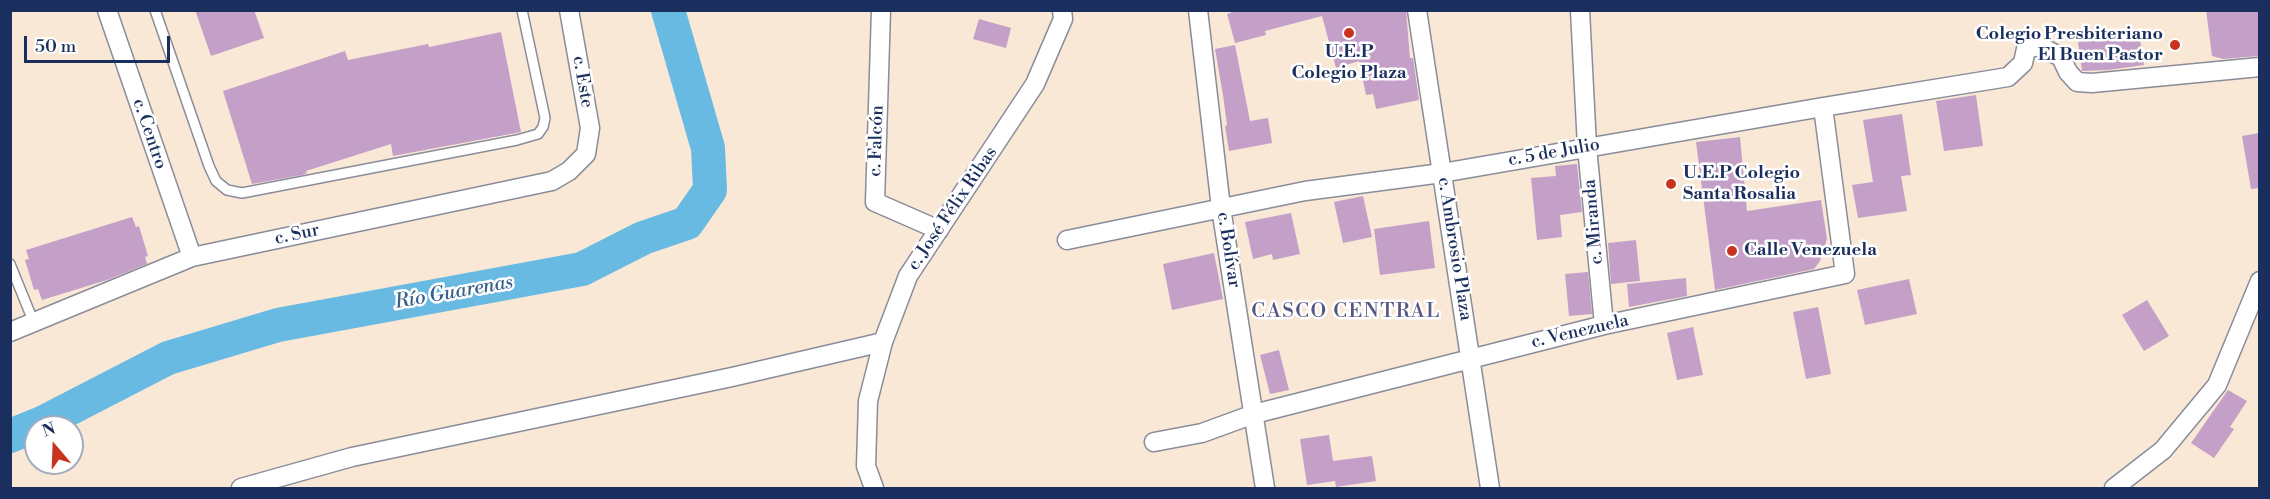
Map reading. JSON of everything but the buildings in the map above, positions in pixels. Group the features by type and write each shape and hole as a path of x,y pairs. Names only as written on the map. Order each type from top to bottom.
{"street":[{"name":"c. Centro","path":"107,10 192,257"},
{"name":"c. Este","path":"569,10 590,128 586,154"},
{"name":"c. Falcón","path":"881,10 875,202 939,230"},
{"name":"c. José Félix Ribas","path":"874,489 866,466 868,401 884,342 908,276 1035,84 1063,19 1062,10"},
{"name":"c. Bolívar","path":"1198,10 1221,208 1265,489"},
{"name":"c. Ambrosio Plaza","path":"1417,10 1490,489"},
{"name":"c. Miranda","path":"1580,10 1587,147 1604,325"},
{"name":"c. 5 de Julio","path":"1067,240 1305,191 1442,173 2008,77 2023,63 2026,50 2039,46 2052,50 2061,57 2068,72 2077,82 2092,83 2259,68"},
{"name":"c. Venezuela","path":"1154,442 1202,433 1254,414 1604,325 1845,274 1822,107"},
{"name":"c. Sur","path":"10,332 192,257 552,181 569,171 586,154"},
{"path":"2114,489 2163,450 2217,385 2259,281"},
{"path":"240,489 352,457 732,377 884,342"}],"lane":[{"path":"155,10 216,181 227,190 242,193 538,134 543,128 545,118 522,10"},
{"path":"10,264 34,322"}],"waterway":[{"name":"Río Guarenas","path":"10,436 42,423 168,358 278,325 582,269 643,238 687,223 710,190 708,148 668,10"}],"place":[{"name":"U.E.P Colegio Plaza","path":"1349,33"},
{"name":"Colegio Presbiteriano El Buen Pastor","path":"2175,45"},
{"name":"U.E.P Colegio Santa Rosalia","path":"1671,184"},
{"name":"Calle Venezuela","path":"1732,251"}],"district":[{"name":"CASCO CENTRAL","path":"1346,312"}]}
